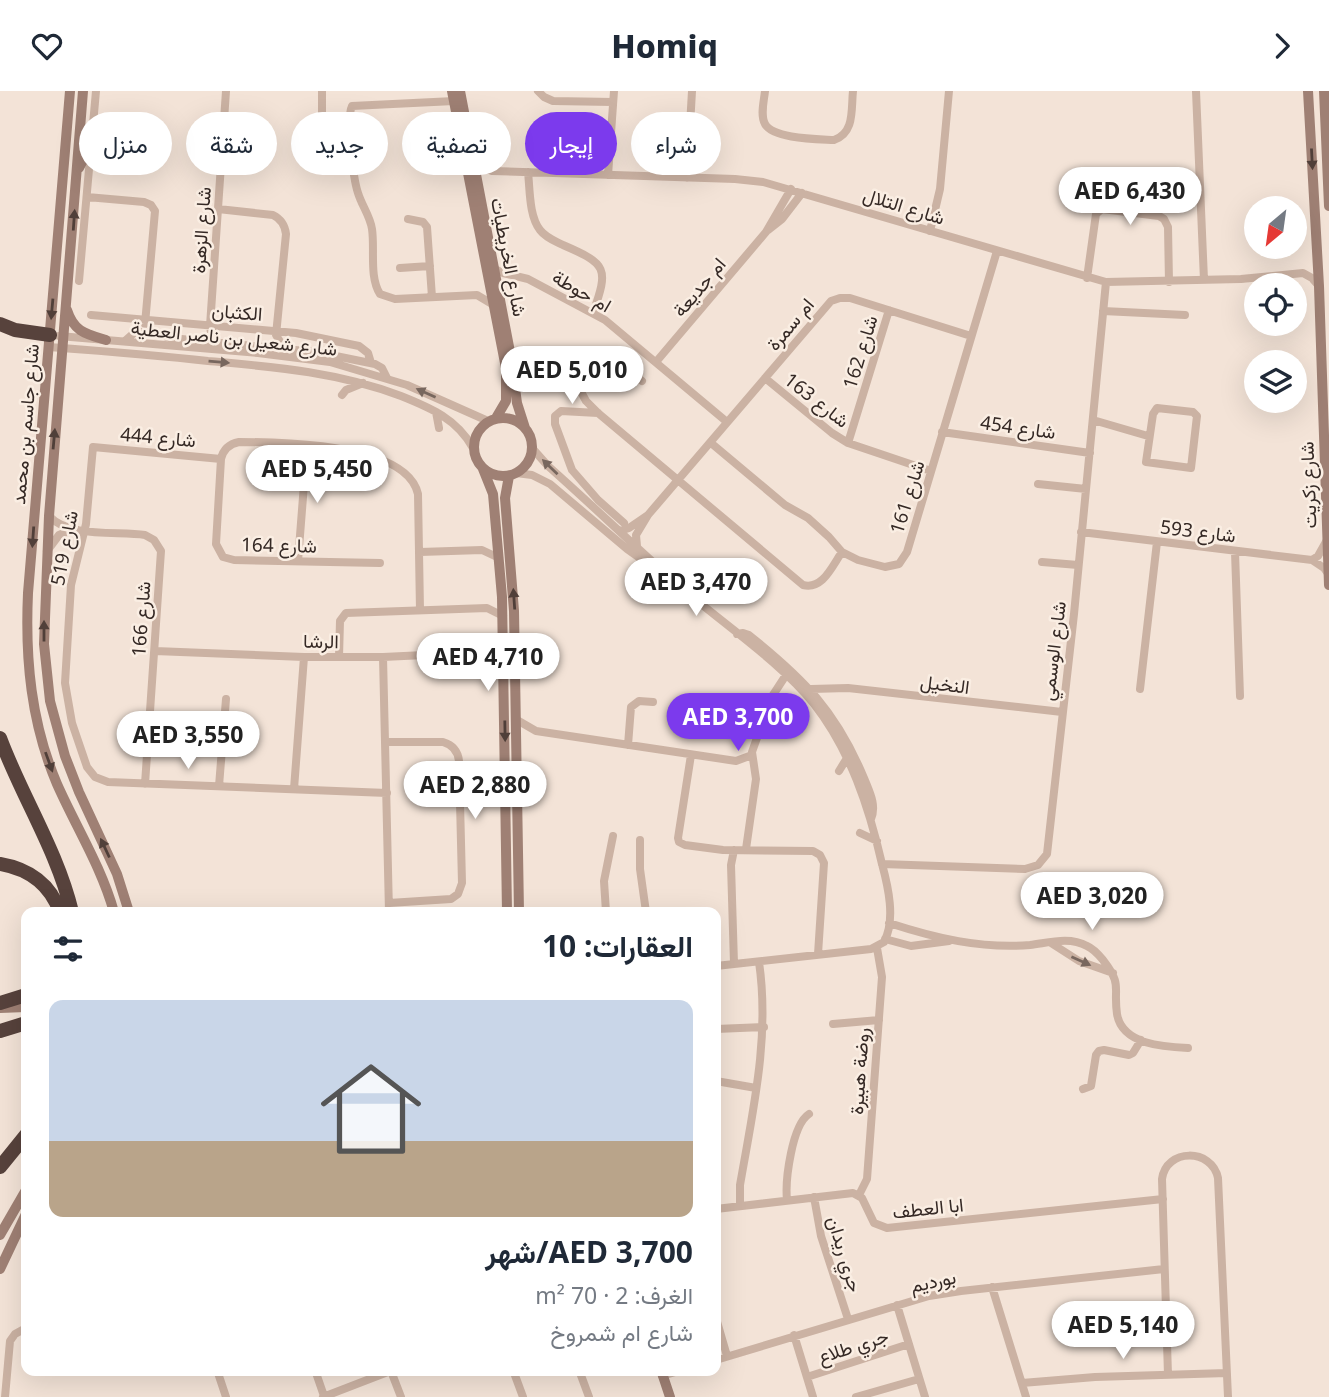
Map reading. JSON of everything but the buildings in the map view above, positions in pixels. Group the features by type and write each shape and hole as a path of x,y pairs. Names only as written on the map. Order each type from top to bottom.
{"highway":[{"path":"0,324 56,341"},
{"path":"0,738 55,856 70,907"},
{"path":"0,864 19,868 36,877 50,891 58,907"},
{"path":"0,1005 21,997"},
{"path":"0,1031 21,1025"},
{"path":"0,1167 21,1141"}],"street":[{"name":"شارع جاسم بن محمد","path":"69,91 46,553 44,644 54,720 71,774 117,874 128,907"},
{"name":"شارع جاسم بن محمد","path":"83,91 66,309 56,341 28,593 27,634 30,680 40,736 51,768 103,877 112,907"},
{"path":"94,112 96,91"},
{"name":"شارع الزهرة","path":"210,328 226,91"},
{"path":"320,112 322,91"},
{"path":"538,91 553,101 613,102"},
{"path":"612,112 614,91"},
{"path":"687,178 692,91"},
{"path":"765,91 763,118 772,132 834,140 842,137 849,127 853,91"},
{"path":"930,231 940,189 949,91"},
{"path":"1196,91 1204,280"},
{"name":"شارع زكريت","path":"1308,91 1319,286 1329,585"},
{"path":"1324,91 1329,206"},
{"path":"350,112 355,104 455,94"},
{"name":"شارع الخريطيات","path":"455,94 460,112"},
{"name":"شارع الخريطيات","path":"455,94 493,287 510,352 517,403 525,428"},
{"path":"77,170 79,166"},
{"path":"79,281 89,175"},
{"path":"355,175 356,187 372,228 376,287 380,294 391,299 477,295 514,275"},
{"name":"شارع الخريطيات","path":"476,175 493,268 492,304 507,377 506,401 492,420"},
{"path":"477,183 484,175"},
{"path":"528,175 535,219 539,228 550,239 594,260 601,268 603,278 593,313"},
{"name":"شارع التلال","path":"608,175 754,181 791,189 1106,282 1169,282 1244,277"},
{"name":"ام جديعة","path":"656,362 766,232 791,189"},
{"name":"ام جديعة","path":"766,232 782,219 802,193"},
{"path":"87,197 144,202 153,208 155,218 146,321 139,331"},
{"path":"218,209 273,215 285,226 276,333 284,348"},
{"path":"1087,278 1096,214 1102,209 1159,216 1164,219 1168,227 1169,282"},
{"path":"408,219 426,225 432,297"},
{"path":"971,336 997,251"},
{"path":"1303,273 1317,258"},
{"path":"400,268 430,267"},
{"name":"ام حوطة","path":"493,268 528,279 593,313 615,328 727,422"},
{"path":"1307,275 1319,286"},
{"name":"شارع الوسمي","path":"882,864 1025,869 1038,865 1047,854 1106,282"},
{"path":"477,295 492,304"},
{"name":"ام سمرة","path":"637,546 636,535 648,515 831,301 845,298 971,336"},
{"path":"66,309 79,331 106,340"},
{"name":"شارع 162","path":"848,443 889,310"},
{"path":"1103,311 1185,315"},
{"name":"الكثبان","path":"91,315 276,333 354,344 368,353 371,363 382,368 387,377"},
{"path":"146,321 153,333"},
{"path":"200,340 210,328 217,341"},
{"path":"125,341 129,335 139,331 168,337 266,345 371,363"},
{"path":"266,345 276,333"},
{"name":"شارع 161","path":"711,443 785,505 808,518 842,552 858,560 884,567 894,566 902,560 971,336"},
{"name":"شارع شعيل بن ناصر العطية","path":"56,341 125,341 311,359 387,377 492,420"},
{"name":"شارع شعيل بن ناصر العطية","path":"56,341 287,367 364,383 436,412 455,424 473,447"},
{"path":"642,381 623,369 603,379 583,379 579,385 580,391 598,413 803,585 813,587 821,582 842,552"},
{"name":"شارع 163","path":"765,378 848,443 931,471"},
{"path":"342,395 344,391 364,383"},
{"path":"1157,408 1196,414 1198,419 1192,467 1188,470 1147,463 1145,459 1148,436 1153,412 1157,408"},
{"path":"598,413 565,410 555,416 566,461 578,479 637,546 672,580 817,702 844,734 863,774 874,805 871,820"},
{"path":"436,412 439,429"},
{"path":"507,907 502,597 493,494 473,447 478,431 492,420 512,419 525,428 531,437 532,447 529,461 513,475 505,498 514,611 519,851 526,907"},
{"path":"1093,420 1148,436"},
{"name":"شارع 454","path":"943,432 1090,453"},
{"path":"221,459 226,449 239,442 307,446 352,450 388,463 406,473 417,491 420,610"},
{"path":"298,561 307,446"},
{"name":"شارع 444","path":"93,447 221,459"},
{"name":"شارع 519","path":"93,447 85,530 72,577 65,683 69,710 89,771 103,781 387,793"},
{"path":"532,447 571,487 608,514"},
{"name":"شارع 164","path":"221,459 216,540 218,551 230,559 380,563"},
{"path":"483,469 495,476 532,475 550,484 626,549 672,580"},
{"path":"571,487 578,479"},
{"path":"1038,484 1086,489"},
{"name":"ام سمرة","path":"622,527 629,528 648,515"},
{"name":"شارع 166","path":"48,516 61,526 73,529 145,535 159,547 162,556 145,784"},
{"path":"46,553 59,535 73,529"},
{"name":"شارع 593","path":"1081,531 1312,560"},
{"path":"482,550 497,538"},
{"path":"1327,540 1318,556 1312,560 1329,575"},
{"path":"1140,689 1157,542"},
{"path":"420,552 482,550 499,558"},
{"path":"1235,552 1240,696"},
{"path":"1042,562 1078,565"},
{"path":"702,605 714,592"},
{"path":"487,608 502,597"},
{"path":"339,657 340,621 343,614 487,608 503,616"},
{"path":"721,965 877,947 885,939 889,923 887,882 871,820 847,758 811,689 749,635 743,633 729,641"},
{"path":"503,641 487,652 504,661"},
{"name":"الرشا","path":"155,651 304,657 383,657 487,652"},
{"path":"294,789 304,657"},
{"path":"383,657 389,907 451,899 458,894 461,887 462,869 457,753 451,745 443,742 387,743"},
{"path":"746,849 756,779 752,755 771,698 786,675"},
{"name":"النخيل","path":"811,689 848,688 1062,712"},
{"path":"817,702 825,689"},
{"path":"219,786 226,699"},
{"path":"628,745 631,707 639,701 653,702"},
{"path":"517,720 536,731 691,755 736,761 752,755"},
{"path":"518,743 526,735 536,731"},
{"path":"691,755 678,840 685,845 734,850 813,851 822,857 824,868 818,954"},
{"path":"839,771 847,758"},
{"path":"505,778 518,778"},
{"path":"506,827 518,827"},
{"path":"860,833 877,841"},
{"path":"606,907 604,881 613,837"},
{"path":"640,840 640,869 645,907"},
{"path":"506,852 513,848 519,851"},
{"path":"734,850 731,865 734,964"},
{"path":"875,885 887,882"},
{"path":"879,913 889,912"},
{"path":"889,923 951,940 993,947 1067,940 1086,945 1096,952 1113,973 1118,985 1118,1019 1126,1030 1140,1040 1157,1046 1188,1048"},
{"path":"885,939 911,946 951,940"},
{"path":"1051,943 1079,961 1113,973"},
{"name":"روضة هبيرة","path":"859,1195 867,1179 879,1020 882,969 877,947"},
{"path":"740,1205 740,1185 764,1027 759,962"},
{"path":"0,1005 21,1007"},
{"path":"833,1024 879,1020"},
{"path":"0,1023 21,1023"},
{"path":"721,1029 764,1027"},
{"path":"1083,1089 1091,1086 1099,1051 1129,1055 1140,1040"},
{"path":"721,1082 756,1088"},
{"path":"787,1200 786,1179 798,1126 809,1114"},
{"path":"1168,1375 1163,1172 1177,1157 1195,1156 1214,1165 1218,1178 1228,1397"},
{"path":"721,1208 850,1192 859,1195"},
{"name":"ابا العطف","path":"859,1195 870,1219 887,1228 1163,1199"},
{"name":"جري ريدان","path":"814,1198 821,1236 848,1319"},
{"path":"0,1235 21,1199"},
{"path":"0,1269 21,1225"},
{"name":"بورديم","path":"721,1358 848,1319 945,1293 1164,1269"},
{"path":"992,1287 1026,1397"},
{"path":"897,1305 925,1397"},
{"path":"5,1397 10,1341 15,1333 21,1330"},
{"path":"721,1335 727,1356"},
{"path":"794,1335 813,1397"},
{"name":"جري طلاع","path":"807,1377 909,1345"},
{"path":"1021,1383 1095,1377 1227,1373"},
{"path":"219,1376 226,1397"},
{"path":"317,1376 324,1397 379,1376"},
{"path":"394,1376 401,1397"},
{"path":"515,1376 523,1397"},
{"path":"581,1376 589,1397"},
{"path":"662,1376 670,1397"},
{"path":"856,1397 919,1379"}]}
